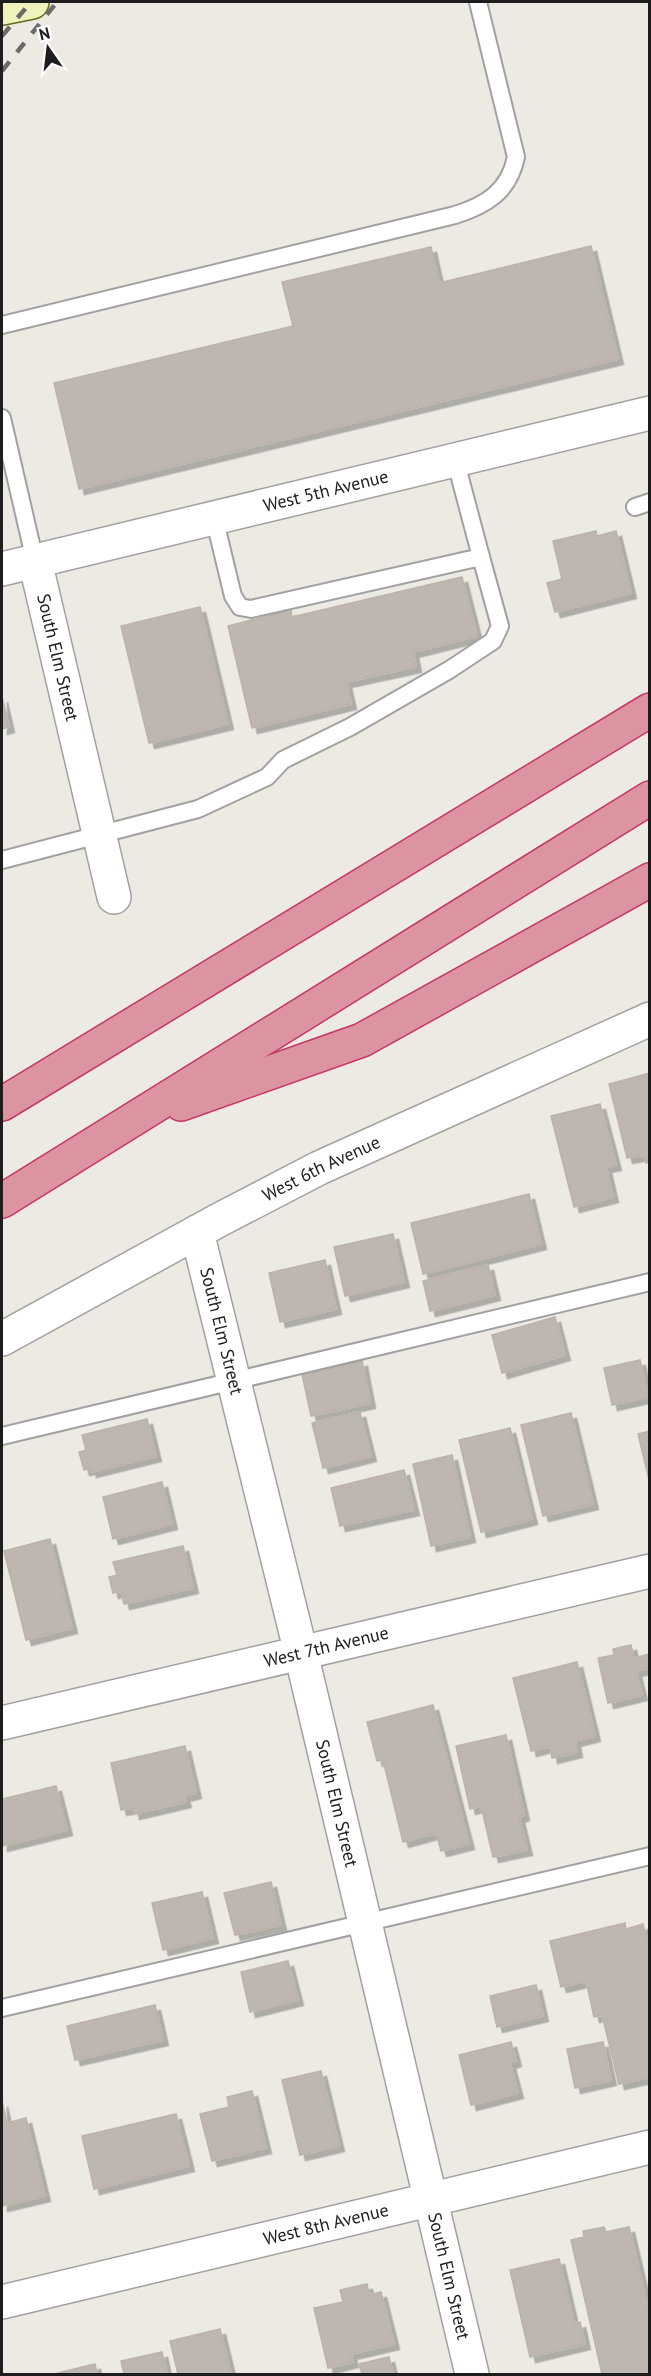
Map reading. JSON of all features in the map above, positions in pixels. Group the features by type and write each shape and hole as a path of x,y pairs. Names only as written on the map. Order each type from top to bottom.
{"highway":[{"path":"2,1104 650,710"},
{"path":"2,1201 650,798"},
{"path":"120,1126 362,1040 650,880"}],"street":[{"path":"2,8 32,2"},
{"name":"West 5th Avenue","path":"2,569 650,413"},
{"name":"South Elm Street","path":"35,561 114,897"},
{"name":"West 6th Avenue","path":"2,1340 197,1232 319,1168 650,1019"},
{"name":"South Elm Street","path":"197,1232 301,1653 472,2374"},
{"name":"West 7th Avenue","path":"2,1723 650,1571"},
{"name":"West 8th Avenue","path":"2,2302 650,2147"}],"lane":[{"path":"2,325 455,215 486,203 498,195 508,182 516,157 478,2"},
{"name":"South Elm Street","path":"2,418 35,561"},
{"path":"2,860 198,809 267,777 283,760 350,727 449,670 493,641 500,626 455,459"},
{"path":"214,518 233,596 240,607 251,609 481,557"},
{"path":"2,1436 234,1379 650,1282"},
{"path":"2,2008 650,1856"}],"building":[{"path":"591,246 618,359 79,489 54,383 293,326 282,282 431,247 439,283"},
{"path":"596,531 597,536 616,531 631,593 555,612 547,583 562,579 553,541"},
{"path":"462,577 477,636 413,652 416,667 346,682 351,704 252,728 228,626 291,610 292,617"},
{"path":"200,607 228,724 149,743 121,626"},
{"path":"2,697 9,727 2,729"},
{"path":"650,1073 650,1162 646,1163 644,1155 627,1158 609,1084"},
{"path":"600,1104 616,1165 606,1167 613,1197 574,1207 551,1116"},
{"path":"529,1194 541,1244 423,1274 411,1223"},
{"path":"393,1234 404,1282 345,1296 334,1247"},
{"path":"325,1260 336,1309 280,1322 269,1273"},
{"path":"488,1265 495,1295 430,1311 423,1281"},
{"path":"555,1317 565,1355 502,1373 492,1335"},
{"path":"640,1360 648,1397 612,1405 604,1368"},
{"path":"362,1361 370,1403 311,1416 302,1374"},
{"path":"360,1412 371,1456 323,1468 312,1423"},
{"path":"571,1413 593,1504 543,1516 521,1425"},
{"path":"147,1419 156,1456 91,1472 91,1469 84,1470 79,1452 86,1450 82,1435"},
{"path":"510,1428 532,1519 481,1532 459,1440"},
{"path":"650,1431 650,1484 638,1434"},
{"path":"452,1455 470,1537 431,1546 413,1464"},
{"path":"404,1470 414,1510 340,1526 331,1488"},
{"path":"162,1482 172,1524 113,1539 103,1497"},
{"path":"50,1539 72,1628 26,1640 4,1551"},
{"path":"183,1546 193,1588 124,1604 121,1591 113,1593 109,1577 117,1575 113,1562"},
{"path":"631,1645 634,1658 650,1654 650,1668 636,1671 642,1695 608,1703 598,1658 614,1655 613,1649"},
{"path":"577,1662 595,1736 575,1741 577,1752 552,1758 550,1746 531,1751 513,1678"},
{"path":"433,1705 469,1844 441,1851 436,1833 403,1842 383,1760 377,1761 367,1722"},
{"path":"506,1735 524,1815 519,1817 527,1850 493,1857 481,1806 470,1809 456,1746"},
{"path":"185,1746 196,1793 184,1796 186,1802 134,1814 133,1808 121,1810 111,1763"},
{"path":"56,1786 67,1830 2,1846 2,1799"},
{"path":"271,1882 281,1925 235,1935 224,1893"},
{"path":"202,1892 213,1938 163,1950 152,1903"},
{"path":"625,1923 626,1929 643,1924 650,1953 650,2077 619,2084 602,2015 594,2017 586,1981 561,1987 550,1941"},
{"path":"288,1961 298,2000 250,2012 241,1972"},
{"path":"536,1985 543,2016 497,2027 490,1996"},
{"path":"155,2005 163,2040 75,2060 67,2026"},
{"path":"511,2042 516,2061 510,2063 518,2093 471,2105 459,2055"},
{"path":"603,2042 611,2080 575,2088 567,2049"},
{"path":"321,2071 339,2146 300,2155 282,2080"},
{"path":"252,2091 266,2148 212,2161 200,2114 229,2107 227,2097"},
{"path":"2,2101 7,2123 26,2118 45,2196 2,2206"},
{"path":"176,2114 189,2166 94,2189 82,2136"},
{"path":"604,2227 606,2232 629,2227 650,2317 650,2374 602,2374 571,2240 584,2237 583,2231"},
{"path":"559,2259 574,2324 580,2322 585,2344 530,2357 510,2270"},
{"path":"367,2284 369,2295 381,2292 394,2344 351,2354 353,2362 328,2368 314,2308 343,2302 340,2290"},
{"path":"220,2329 231,2374 178,2374 170,2341"},
{"path":"162,2352 167,2374 124,2374 121,2361"},
{"path":"389,2357 393,2374 362,2374 359,2364"},
{"path":"95,2364 97,2374 58,2373"}],"railway":[{"path":"2,36 31,2"},
{"path":"2,71 57,2"}]}
